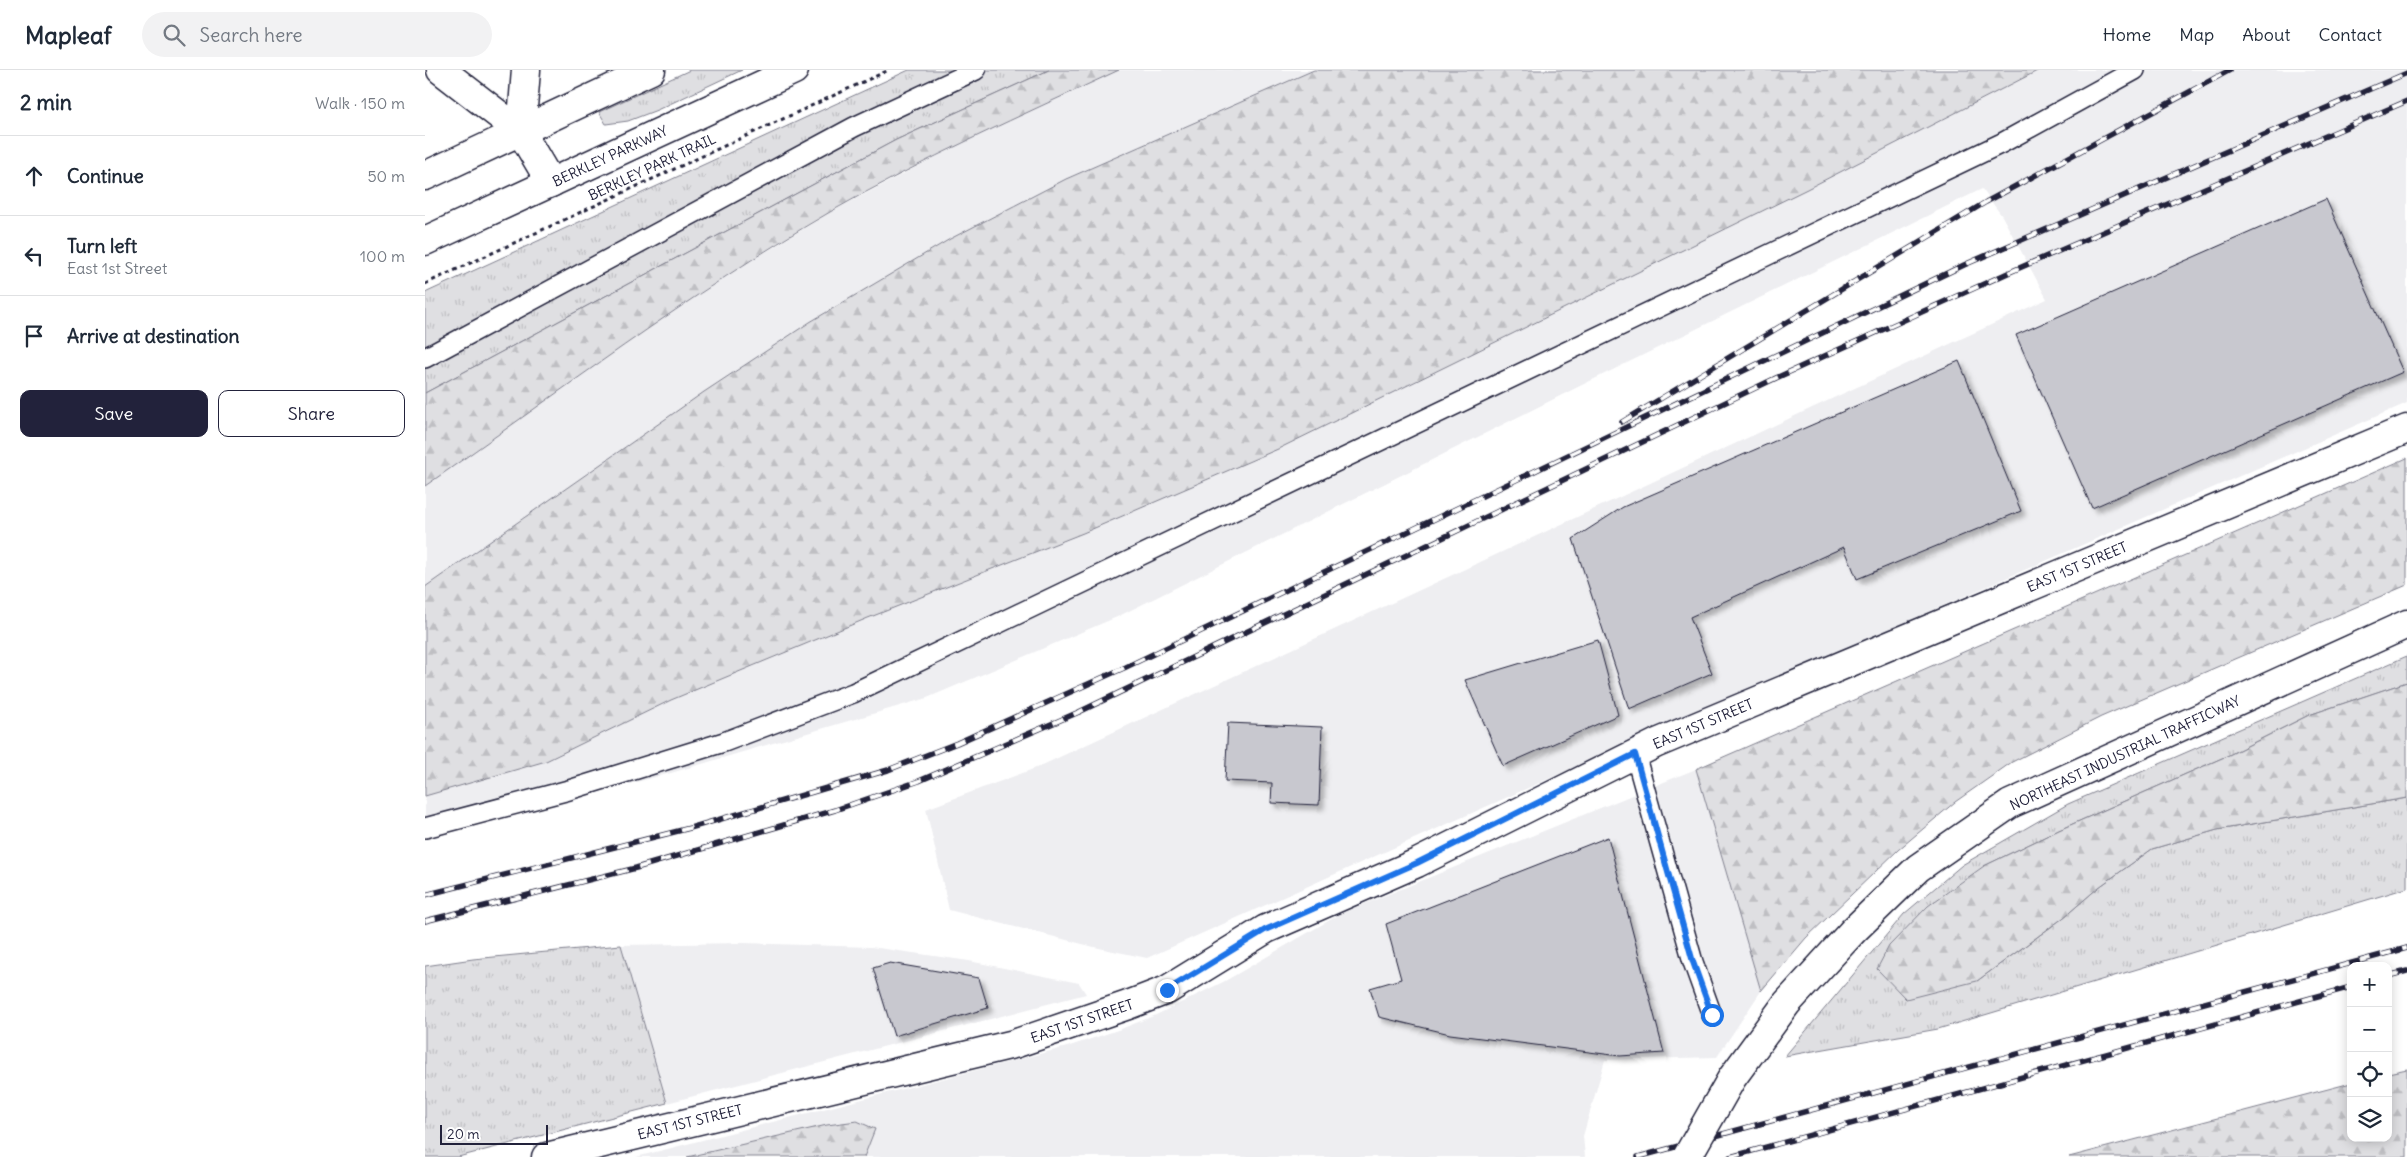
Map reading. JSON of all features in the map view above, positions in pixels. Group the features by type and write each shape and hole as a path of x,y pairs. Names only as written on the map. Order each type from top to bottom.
{"street":[{"path":"441,70 521,132 551,183"},
{"path":"521,132 527,70"},
{"path":"425,176 651,70"},
{"name":"BERKLEY PARKWAY","path":"425,241 794,70"},
{"name":"EAST 1ST STREET","path":"546,1157 1015,1044 1167,990 1265,930 1417,863 1635,754 2407,429"},
{"name":"NORTHEAST INDUSTRIAL TRAFFICWAY","path":"1687,1157 1732,1078 1776,1018 1853,931 1918,868 2010,804 2407,624"}],"lane":[{"path":"425,358 854,127 976,70"},
{"path":"425,828 569,790 725,742 853,693 2002,143 2135,70"},
{"path":"1635,754 1693,962 1712,1015"}],"path":[{"name":"BERKLEY PARK TRAIL","path":"425,284 889,70"}],"shaded area":[{"path":"1119,70 1314,70 1066,179 950,239 810,322 704,392 425,587 425,486 654,324 746,264 831,212 962,143"},
{"path":"2039,70 2407,70 2407,403 1631,742 1147,958 1094,947 949,910 926,809 1036,768 2047,299 2002,216 1982,189 1582,385 1117,617 927,698 671,773 425,838 425,796 546,761 671,700 868,618 1083,533 1278,449 1807,189"},
{"path":"1696,769 1761,991 1717,1057 1605,1060 1583,1136 1585,1157 636,1157 1067,1047 1121,1029 1156,1015 1225,981 1342,913"},
{"path":"743,943 871,947 969,961 1079,983 1086,994 667,1103 621,945"}],"green space":[{"path":"690,70 742,70 657,110 628,121 606,124 599,112"},
{"path":"909,70 1049,70 896,140 425,393 425,293"},
{"path":"1049,70 1119,70 937,156 830,212 675,310 425,486 425,393 896,140"},
{"path":"1314,70 2039,70 1807,189 1278,449 1083,533 868,618 671,700 546,761 425,796 425,587 704,392 810,322 950,239 1066,179"},
{"path":"2407,458 2407,585 2101,717 2012,762 1955,802 1898,850 1806,938 1761,991 1696,769"},
{"path":"2407,656 2407,682 2309,715 2229,755 2059,830 1984,866 1977,981 2063,918 2099,887 2152,849 2217,830 2407,798 2407,888 1938,1029 1785,1056 1904,914 1962,865 2068,804"},
{"path":"2407,682 2407,798 2217,830 2152,849 2099,887 2063,918 1977,981 1906,999 1877,969 1889,946 1928,906 1984,866 2059,830 2229,755 2309,715"},
{"path":"621,945 667,1103 458,1157 425,1157 425,966 473,959"},
{"path":"2407,1069 2407,1157 2069,1157 2347,1084 2347,1142 2392,1142 2392,1072"},
{"path":"857,1121 875,1129 864,1157 687,1157 827,1125"}],"building":[{"path":"2326,199 2403,372 2092,508 2016,335"},
{"path":"1959,361 2021,511 1857,579 1844,547 1690,617 1712,673 1629,709 1573,539 1623,507"},
{"path":"1598,640 1618,715 1503,766 1465,680"},
{"path":"1228,723 1322,727 1319,805 1271,803 1272,783 1225,781"},
{"path":"1608,837 1664,1053 1620,1056 1450,1034 1379,1017 1370,988 1401,979 1386,924"},
{"path":"890,963 979,978 988,1008 894,1036 873,968"}],"railway":[{"path":"1622,422 1986,202 2230,70"},
{"path":"425,895 690,828 888,770 957,743 1126,667 1964,265 2407,73"},
{"path":"425,921 636,868 835,810 919,781 1079,712 1776,378 2010,272 2407,101"},
{"path":"1638,1157 2407,948"},
{"path":"2392,975 2407,971"},
{"path":"1730,1157 2347,988"}],"route":[{"path":"1167,990 1265,930 1417,863 1635,754 1693,962 1712,1015"}]}
